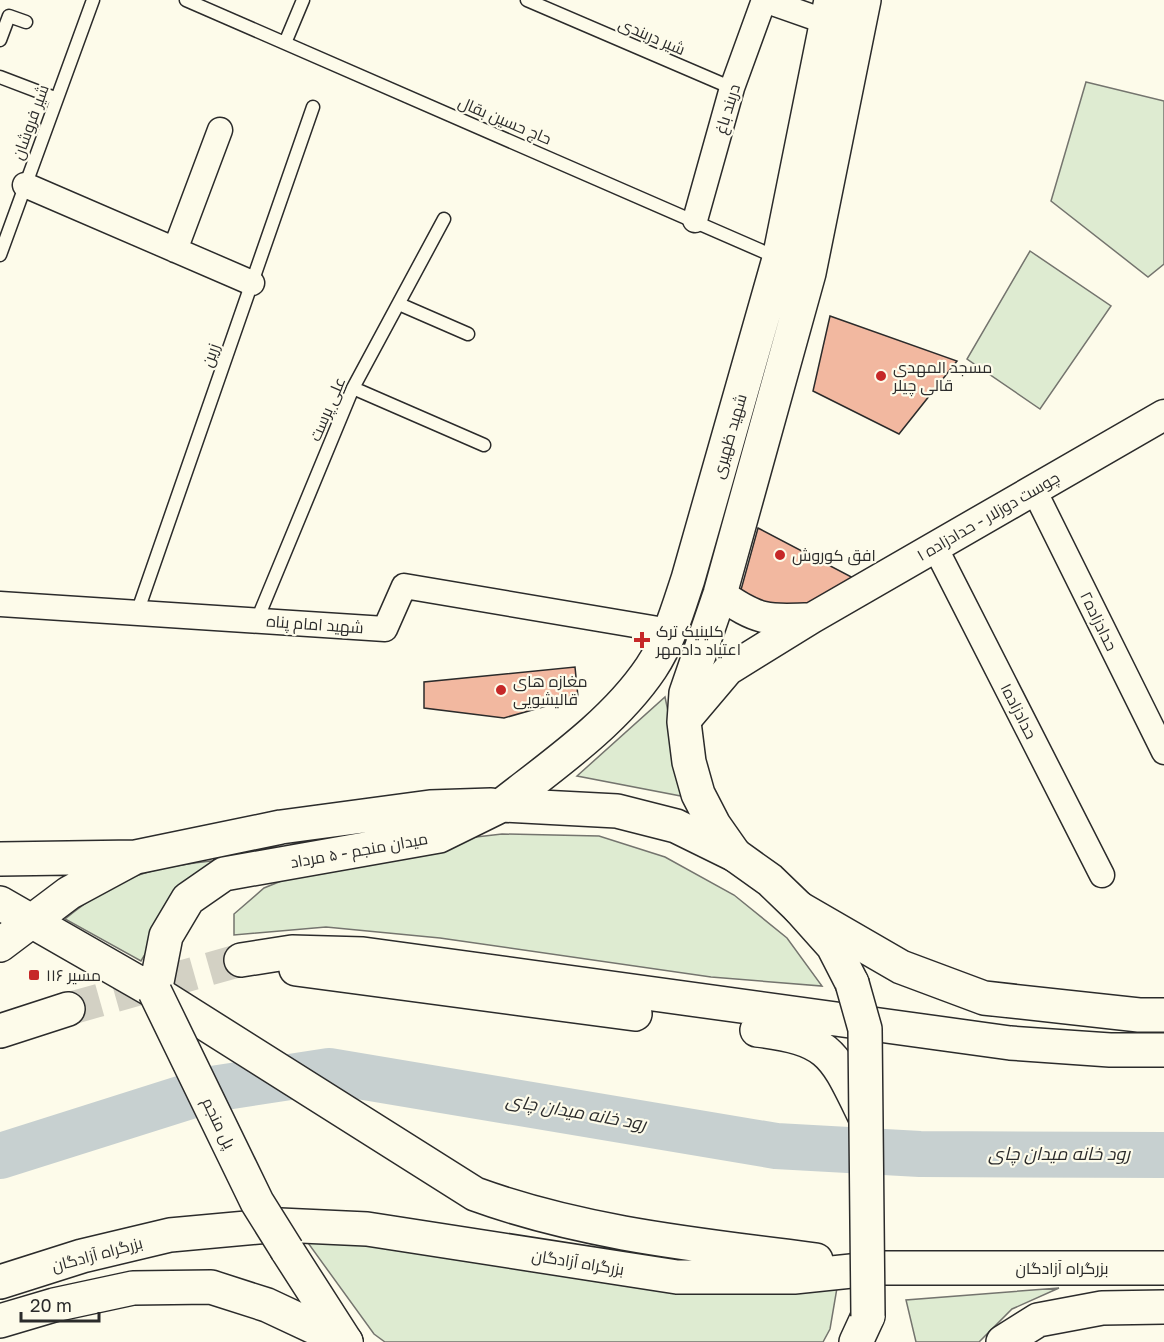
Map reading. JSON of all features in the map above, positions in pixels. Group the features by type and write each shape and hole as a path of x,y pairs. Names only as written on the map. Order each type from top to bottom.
{"main road":[{"name":"شهید ظهیری","path":"735,855 714,825 698,794 689,762 684,722 689,683 720,594 794,266 864,0"},
{"name":"شهید ظهیری","path":"502,805 625,700 651,668 670,631 794,266 829,11"},
{"name":"میدان منجم - ۵ مرداد","path":"155,992 166,936 188,899 224,874 439,836 502,805 617,811 676,826 735,855 770,880 833,946 852,983 866,1029 867,1333"},
{"path":"0,859 136,857 281,827 430,807 502,805"},
{"path":"0,945 69,893 136,857"},
{"path":"0,903 155,992 475,1194 523,1212 628,1235 880,1268"},
{"path":"799,908 901,967 984,998 1139,1015 1164,1015"},
{"path":"865,1117 841,1067 818,1044 794,1035 333,976 241,960 292,952 363,954 1010,1043 1110,1050 1164,1050"},
{"name":"پل منجم","path":"155,992 257,1202 346,1342"},
{"path":"0,1031 68,1009"},
{"name":"بزرگراه آزادگان","path":"0,1282 82,1256 171,1235 280,1225 368,1229 677,1277 794,1277 880,1268 1164,1268"},
{"path":"0,1320 54,1305 133,1288 210,1287 267,1305 346,1342"},
{"path":"1003,1342 1038,1320 1102,1308 1164,1307"}],"street":[{"name":"دربند باغ","path":"695,220 732,88 764,0 829,11 857,33"},
{"path":"175,250 220,130"},
{"path":"25,185 252,283"},
{"name":"چوست دوزلار - حدادزاده ۱","path":"684,722 728,670 812,618 1164,415"},
{"name":"حدادزاده۲","path":"1034,490 1164,752"},
{"name":"حدادزاده۱","path":"935,547 1102,875"},
{"name":"شهید امام پناه","path":"0,604 385,629 404,586 670,631"},
{"path":"720,594 748,614 779,620 812,618"}],"lane":[{"name":"شیر فروشان","path":"0,255 5,224 25,185 55,98 93,0"},
{"name":"حاج حسین بقال","path":"186,0 695,220 794,266"},
{"path":"285,43 303,0"},
{"name":"شیر دربندی","path":"527,0 732,88"},
{"path":"0,40 9,16 26,22"},
{"path":"0,77 55,98"},
{"name":"زرین","path":"137,613 313,107"},
{"name":"علی پرست","path":"257,620 353,388 444,219"},
{"path":"399,303 468,334"},
{"path":"353,388 484,446"}],"green space":[{"path":"1086,82 1164,101 1164,264 1148,277 1051,201"},
{"path":"1030,251 1111,306 1040,409 967,359"},
{"path":"665,697 686,797 577,776"},
{"path":"502,834 599,836 665,857 734,895 787,938 822,986 711,977 440,938 326,927 234,935 234,914 264,888 355,851"},
{"path":"222,860 184,889 141,961 65,919 102,892 138,875 198,862"},
{"path":"303,1236 837,1288 830,1329 823,1342 385,1342 374,1334"},
{"path":"1059,1288 1012,1309 979,1342 916,1342 906,1300"}],"building":[{"name":"مسجد المهدی قالی چیلر","path":"830,316 957,361 899,434 813,391"},
{"name":"افق کوروش","path":"758,528 861,582 811,610 754,604 739,597"},
{"name":"مغازه های قالیشویی","path":"575,667 578,697 504,718 424,708 424,682"}],"waterway":[{"name":"رود خانه میدان چای","path":"0,1156 212,1089 329,1071 776,1146 920,1154 1164,1155"}],"tunnel":[{"path":"68,1009 241,960"}],"place":[{"name":"مسجد المهدی قالی چیلر","path":"881,376"},
{"name":"افق کوروش","path":"780,555"},
{"name":"کلینیک ترک اعتیاد دادمهر","path":"642,640"},
{"name":"مغازه های قالیشویی","path":"501,690"},
{"name":"مسیر ۱۱۶","path":"34,975"}]}
